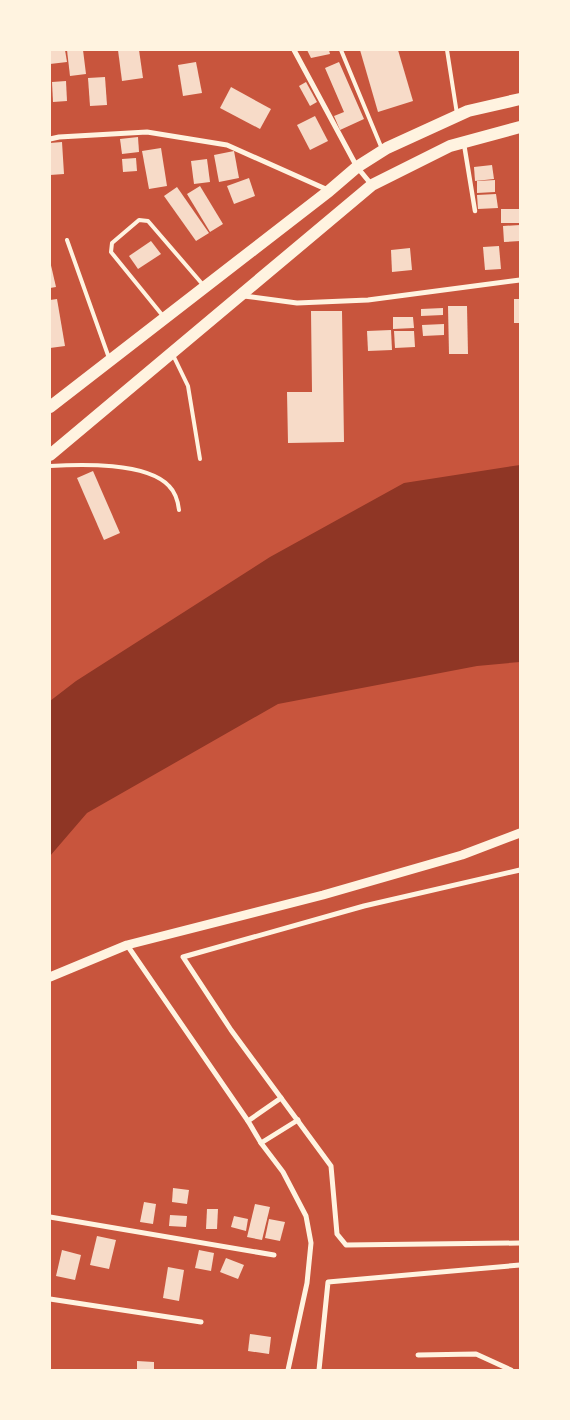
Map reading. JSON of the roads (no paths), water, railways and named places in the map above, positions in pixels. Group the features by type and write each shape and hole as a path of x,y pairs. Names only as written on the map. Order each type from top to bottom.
{"main road":[{"path":"50,407 329,191 357,167 383,151 468,111 520,99"},
{"path":"50,455 372,185 450,146 520,127"}],"street":[{"path":"294,50 357,167 372,185"},
{"path":"50,139 147,132 227,145 329,191"},
{"path":"464,142 475,211"},
{"path":"241,296 297,303 368,300 520,280"},
{"path":"50,976 126,945 323,895 462,855 520,833"},
{"path":"520,870 364,906 183,957 232,1030 331,1166 337,1234 346,1245 520,1243"},
{"path":"126,945 248,1121 261,1143 283,1172 306,1216 311,1244 307,1282 288,1370"},
{"path":"248,1121 281,1098"},
{"path":"261,1143 298,1120"},
{"path":"50,1217 274,1255"},
{"path":"319,1370 328,1282 520,1265"},
{"path":"50,1299 202,1322"},
{"path":"418,1355 476,1354 511,1370"}],"lane":[{"path":"341,50 383,151"},
{"path":"447,50 458,116"},
{"path":"164,318 110,252 112,243 139,220 148,221 204,287"},
{"path":"67,240 110,360"},
{"path":"172,353 188,386 200,459"},
{"path":"50,466 91,464 132,469 148,474 169,485 174,492 179,510"}]}
